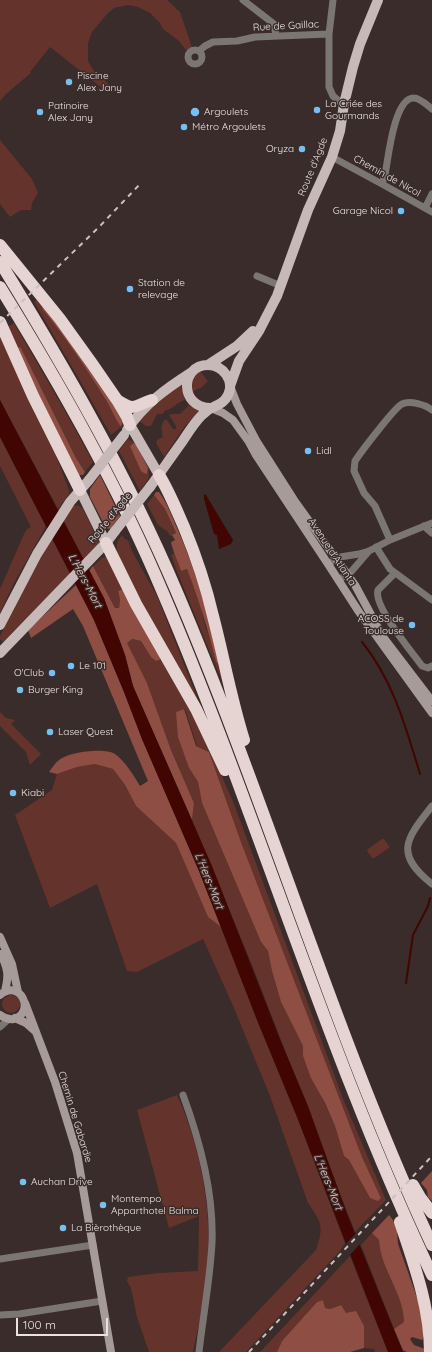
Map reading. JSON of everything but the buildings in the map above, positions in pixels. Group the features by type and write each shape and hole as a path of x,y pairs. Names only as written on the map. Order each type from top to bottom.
{"highway":[{"path":"0,245 60,319 117,400 127,417 127,430"},
{"path":"0,262 74,384 129,487 187,614 244,760 337,1012 392,1152 432,1244"},
{"path":"0,287 75,414 134,528 187,651 219,733 331,1036 377,1153 432,1275"},
{"path":"0,322 33,396 80,490"},
{"path":"117,400 126,406 133,408 152,400"},
{"path":"159,475 191,545 202,578 213,616 231,696 247,750 244,760"},
{"path":"106,543 136,604 196,709 261,847"},
{"path":"392,1152 406,1169 415,1189 432,1213"},
{"path":"377,1153 424,1300 430,1330 430,1352"}],"main road":[{"name":"Route d'Agde","path":"230,386 239,361 259,331 281,286 308,210 332,158 340,131 344,104 360,44 378,0"},
{"name":"Route d'Agde","path":"208,365 237,346 267,316"},
{"path":"0,625 37,554 70,502 152,400 168,387 200,366 208,365 218,367 228,377 230,386 226,399 222,403 211,408 201,406 192,401 189,396 187,386 192,372"},
{"name":"Avenue d'Atlanta","path":"230,386 237,404 257,442 294,500 355,585 383,637 432,701"},
{"name":"Route d'Agde","path":"0,652 106,543 159,475 196,421 211,408"},
{"name":"Avenue d'Atlanta","path":"211,408 229,416 250,442 263,465 364,620 432,713"},
{"path":"127,430 159,475"},
{"path":"80,490 106,543"},
{"path":"0,937 15,973 18,992 14,990 2,993"},
{"path":"0,950 8,970 8,976 2,993"},
{"name":"Chemin de Gabardie","path":"18,992 23,996 34,1024 35,1031 55,1082 76,1147 111,1352"},
{"path":"12,1019 22,1014 25,1003"},
{"path":"0,1015 26,1023 35,1031"}],"street":[{"path":"243,0 274,24 276,36"},
{"path":"333,0 330,34 329,87 333,96 344,104"},
{"name":"Rue de Gaillac","path":"199,51 212,42 264,36 330,34"},
{"path":"382,184 395,120 404,104 408,99 418,98 432,109"},
{"name":"Chemin de Nicol","path":"332,158 432,212"},
{"path":"425,208 432,194"},
{"path":"257,276 281,286"},
{"path":"390,540 375,506 364,493 354,470 355,461 393,412 401,404 409,402 430,408 432,410"},
{"path":"328,564 336,558 369,551 390,540 432,523"},
{"path":"424,526 432,533"},
{"path":"376,547 387,565 395,573 432,600"},
{"path":"338,580 347,574 369,551"},
{"path":"395,573 378,590 377,594 382,610 422,666 428,668 432,666"},
{"path":"432,806 412,832 408,846 413,866 419,874 432,884"},
{"path":"0,1027 12,1019"},
{"path":"183,1095 192,1118 200,1149 210,1200 212,1241 206,1309 199,1352"},
{"path":"0,1259 93,1245"},
{"path":"0,1315 19,1314 102,1302"}],"shaded area":[{"path":"0,0 167,0 180,12 192,47 186,50 179,41 163,29 160,23 150,13 138,7 128,5 114,8 92,32 88,43 88,61 94,71 112,87 107,92 50,47 30,72 31,73 0,101"},
{"path":"0,140 32,179 38,193 32,203 31,210 21,210 10,217 0,204"},
{"path":"39,297 45,305 44,311 83,364 121,427 111,435 34,302"},
{"path":"43,306 86,359 123,422 121,427 90,375 68,342 44,311 42,308"},
{"path":"14,323 93,462 85,472 76,458 21,348 16,349 7,327"},
{"path":"0,335 49,437 69,490 69,494 58,509 0,400"},
{"path":"19,347 21,348 76,458 85,472 83,475 79,475 31,382 16,349"},
{"path":"200,371 208,381 202,387 192,392 193,380"},
{"path":"181,385 185,400 164,411 163,414 157,414 151,426 146,426 139,421 160,399"},
{"path":"189,405 199,411 185,426 164,457 156,443 157,440 163,437 161,429 162,425 166,419 173,429 176,429 176,426 169,415 180,414"},
{"path":"0,437 46,526 14,583 0,613 0,589 24,534 27,529 31,527 0,466"},
{"path":"129,439 136,444 147,474 148,468 149,472 149,478 140,491 119,451"},
{"path":"134,443 136,444 148,468 147,474 141,471 130,446"},
{"path":"100,475 120,516 111,528 108,529 90,497 90,489"},
{"path":"156,492 159,492 167,505 190,561 202,595 220,663 217,663 216,661 203,615 187,569 181,571 173,549 171,542 175,540 172,535 176,533 165,509 154,495"},
{"path":"154,495 165,509 176,534 170,536 168,532 158,525 147,504"},
{"path":"78,505 83,509 99,542 99,544 84,560 63,520 72,506"},
{"path":"122,535 128,540 132,551 157,596 197,699 171,656 118,557 117,546"},
{"path":"52,538 70,574 3,642 0,639 0,636 41,556"},
{"path":"175,553 181,571 187,569 199,599 205,626 220,663 225,689 176,569 171,555"},
{"path":"105,557 109,559 123,589 118,591 120,600 119,608 115,608 93,566"},
{"path":"93,566 115,608 119,608 120,600 118,591 123,589 161,659 156,661 151,657 141,641 132,639 127,643 147,683 171,750 194,803 192,820 133,686 125,655 104,598 89,571"},
{"path":"76,585 94,620 221,927 208,917 176,843 136,806 125,785 113,769 95,764 77,767 57,774 49,772 59,760 64,757 87,751 103,751 110,752 119,757 140,786 148,781 83,626 73,609 31,638 28,630"},
{"path":"132,639 141,641 151,657 161,659 188,705 214,758 234,804 344,1101 386,1200 355,1232 252,965 192,820 194,803 171,750 147,683 126,643","holes":["185,709 197,746 209,752 241,842 362,1157 381,1198 370,1198 349,1160 344,1156 335,1126 303,1056 303,1046 281,1002 268,951 261,942 202,803 198,782 189,768 176,712"]},
{"path":"184,709 196,746 209,752 241,842 362,1157 381,1198 378,1201 370,1198 349,1160 344,1156 335,1126 325,1103 311,1078 303,1056 303,1046 281,1002 268,951 261,942 202,803 198,782 189,768 178,737 176,712"},
{"path":"0,712 6,718 15,720 11,724 41,754 30,765 26,752 0,726"},
{"path":"95,764 113,769 125,785 136,806 176,843 208,917 221,927 297,1117 345,1243 340,1251 246,1352 219,1352 316,1250 321,1230 319,1221 308,1203 270,1096 234,1008 203,939 137,972 127,971 97,884 50,908 15,815 52,790 57,774 77,767"},
{"path":"384,839 389,848 372,858 367,851 368,849"},
{"path":"11,995 17,998 20,1004 17,1010 11,1013 5,1010 2,1004 5,998"},
{"path":"177,1095 185,1113 197,1151 205,1191 209,1230 207,1276 193,1352 149,1352 137,1317 131,1288 127,1281 128,1277 158,1273 198,1271 199,1216 169,1228 137,1110"},
{"path":"432,1171 432,1201 428,1197 427,1190 421,1183"},
{"path":"389,1215 393,1220 397,1232 398,1244 420,1306 424,1337 422,1340 412,1337 410,1339 414,1345 425,1349 424,1352 407,1352 403,1350 394,1329 404,1322 403,1311 383,1261 379,1240 372,1233"},
{"path":"372,1233 379,1240 383,1261 404,1311 405,1322 394,1329 361,1245"},
{"path":"350,1256 388,1352 375,1352 374,1349 364,1348 364,1339 340,1305 330,1309 325,1308 323,1300 317,1302 282,1341 277,1352 260,1352"},
{"path":"323,1300 325,1308 330,1309 341,1305 346,1313 356,1311 364,1326 364,1348 350,1352 277,1352 282,1341 317,1302"}],"water":[{"name":"L'Hers-Mort","path":"0,400 104,598 125,655 133,686 212,866 308,1106 346,1211 403,1352 388,1352 297,1117 257,1020 199,871 142,739 94,620 0,437"},
{"path":"204,494 233,540 231,544 219,549 217,535 214,534 204,499"}],"pier":[{"path":"357,1232 362,1242 348,1257 344,1246"}],"waterway":[{"path":"362,642 373,657 390,688 404,722 420,774"},
{"path":"406,983 413,935 428,906 430,898"}],"railway":[{"path":"0,323 100,226 141,183"},
{"path":"249,1352 432,1156"}],"place":[{"name":"Piscine Alex Jany","path":"69,82"},
{"name":"La Criée des Gourmands","path":"317,110"},
{"name":"Patinoire Alex Jany","path":"40,112"},
{"name":"Argoulets","path":"195,112"},
{"name":"Métro Argoulets","path":"184,127"},
{"name":"Oryza","path":"302,149"},
{"name":"Garage Nicol","path":"401,211"},
{"name":"Station de relevage","path":"130,289"},
{"name":"Lidl","path":"308,451"},
{"name":"ACOSS de Toulouse","path":"412,625"},
{"name":"Le 101","path":"71,666"},
{"name":"O'Club","path":"52,673"},
{"name":"Burger King","path":"20,690"},
{"name":"Laser Quest","path":"50,732"},
{"name":"Kiabi","path":"13,793"},
{"name":"Auchan Drive","path":"23,1182"},
{"name":"Montempo Apparthotel Balma","path":"103,1205"},
{"name":"La Bièrothèque","path":"63,1228"}]}
